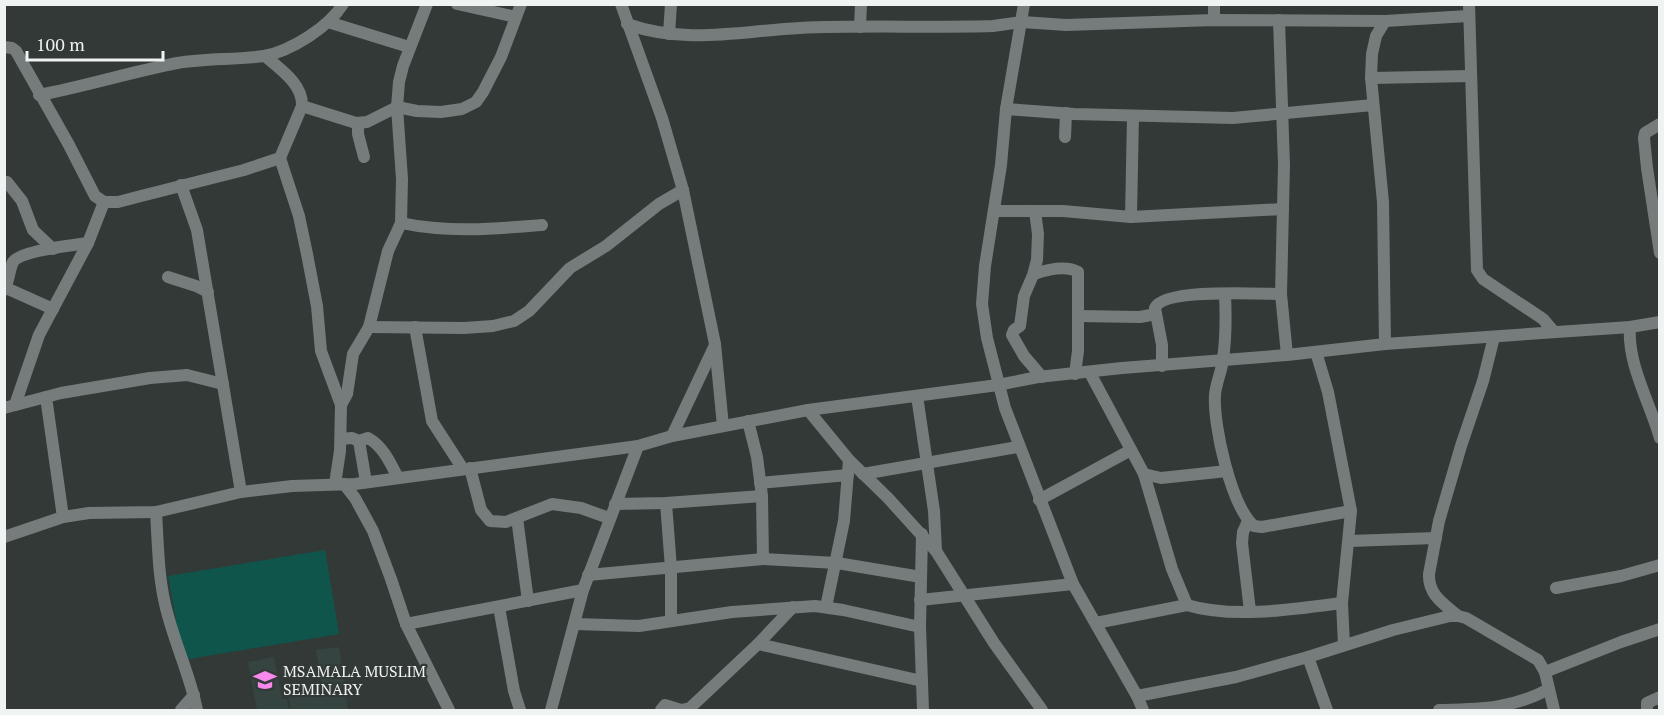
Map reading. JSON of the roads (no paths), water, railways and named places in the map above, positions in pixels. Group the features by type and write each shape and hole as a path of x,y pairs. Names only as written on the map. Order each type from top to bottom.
{"street":[{"path":"39,95 180,62 265,56 286,48 328,22 343,4"},
{"path":"341,405 347,394 353,354 369,327 388,251 400,223 402,179 399,82 409,48 427,4"},
{"path":"621,4 662,118 684,190 715,344 723,426"},
{"path":"669,34 671,4"},
{"path":"860,27 861,4"},
{"path":"1024,4 1006,109 982,304 998,385 1018,447 1073,584 1137,696 1143,711"},
{"path":"1214,4 1214,20"},
{"path":"302,106 358,123 367,122 398,107 441,112 462,109 476,102 501,57 518,10 465,5"},
{"path":"627,24 644,30 690,37 799,28 993,26 1022,22 1066,25 1214,20 1385,21 1468,10 1477,270 1484,279 1544,319 1554,332"},
{"path":"1279,20 1284,165 1281,294 1287,355"},
{"path":"1385,21 1376,36 1371,78 1383,193 1385,344"},
{"path":"328,22 409,48"},
{"path":"4,47 16,51 69,145 94,196 104,202 118,202 244,170 280,158"},
{"path":"265,56 299,89 302,98 302,106 280,158 299,216 317,306 321,351 341,405 340,484 355,498 373,531 406,624 448,711"},
{"path":"1371,78 1471,76"},
{"path":"1006,109 1133,116 1233,118 1373,105"},
{"path":"1065,136 1066,113"},
{"path":"1131,217 1133,116"},
{"path":"358,123 359,141 364,157"},
{"path":"1659,123 1645,133 1644,138 1659,253"},
{"path":"7,182 22,201 33,230 53,249"},
{"path":"181,185 197,230 241,492"},
{"path":"369,327 464,328 493,326 514,321 529,311 570,268 606,246 659,204 684,190"},
{"path":"10,407 39,335 88,243 104,202"},
{"path":"994,212 1063,211 1131,217 1283,209"},
{"path":"1035,211 1038,246 1034,274 1024,296 1020,326 1014,330 1012,335 1024,356 1042,377"},
{"path":"400,223 422,228 455,230 542,225"},
{"path":"53,309 5,289 13,263 18,258 88,243"},
{"path":"1034,274 1045,270 1076,270 1078,316 1075,374"},
{"path":"168,277 208,292"},
{"path":"1225,294 1223,360 1216,385 1215,401 1227,471 1248,521 1254,526 1275,526 1351,511"},
{"path":"1162,366 1162,345 1156,314 1157,303 1178,296 1281,294"},
{"path":"1078,316 1140,317 1156,314"},
{"path":"4,537 63,517 121,511 156,512 241,492 292,486 366,482 638,446 672,436 808,410 1042,377 1385,344 1630,327 1659,322"},
{"path":"415,327 432,421 466,469 481,510 490,521 506,522 552,504 581,508 609,518"},
{"path":"1630,327 1630,346 1659,438"},
{"path":"1494,337 1436,537 1429,583 1438,599 1458,616 1538,660 1545,672 1554,711"},
{"path":"672,436 715,344"},
{"path":"1316,352 1328,392 1351,511 1342,603 1344,645"},
{"path":"1090,373 1144,474 1172,570 1187,605"},
{"path":"10,407 46,397 103,386 187,375 224,384"},
{"path":"917,396 934,511 936,551"},
{"path":"46,397 63,517"},
{"path":"808,410 849,460 936,551 994,643 1042,711"},
{"path":"748,421 758,457 762,496 763,559"},
{"path":"340,439 352,438 359,441 368,438 375,442 398,478"},
{"path":"359,441 366,482"},
{"path":"551,711 588,574 638,446"},
{"path":"863,474 1018,447"},
{"path":"1039,500 1131,450"},
{"path":"826,607 844,521 849,460"},
{"path":"1144,474 1161,478 1227,471"},
{"path":"760,483 848,475"},
{"path":"615,504 762,496"},
{"path":"666,502 671,568 671,621"},
{"path":"156,512 160,579 166,606 194,695 196,711"},
{"path":"517,518 528,601"},
{"path":"1248,521 1243,532 1242,543 1250,611"},
{"path":"922,534 920,627 923,711"},
{"path":"1349,541 1436,537"},
{"path":"588,574 763,559 837,563 921,577"},
{"path":"1556,588 1621,576 1659,566"},
{"path":"920,600 1073,584"},
{"path":"406,624 583,590"},
{"path":"1096,623 1187,605 1200,609 1250,611 1287,610 1342,603"},
{"path":"575,624 639,626 732,612 815,606 920,627"},
{"path":"499,607 514,691 520,711"},
{"path":"661,711 665,705 681,710 690,708 758,644 793,607"},
{"path":"1137,696 1236,677 1393,630 1458,616"},
{"path":"1545,672 1659,629"},
{"path":"758,644 922,681"},
{"path":"1308,657 1327,711"},
{"path":"1439,711 1511,705 1549,689"},
{"path":"181,711 194,695"},
{"path":"1647,711 1647,703 1659,697"}],"place":[{"name":"MSAMALA MUSLIM SEMINARY","path":"265,680"}]}
